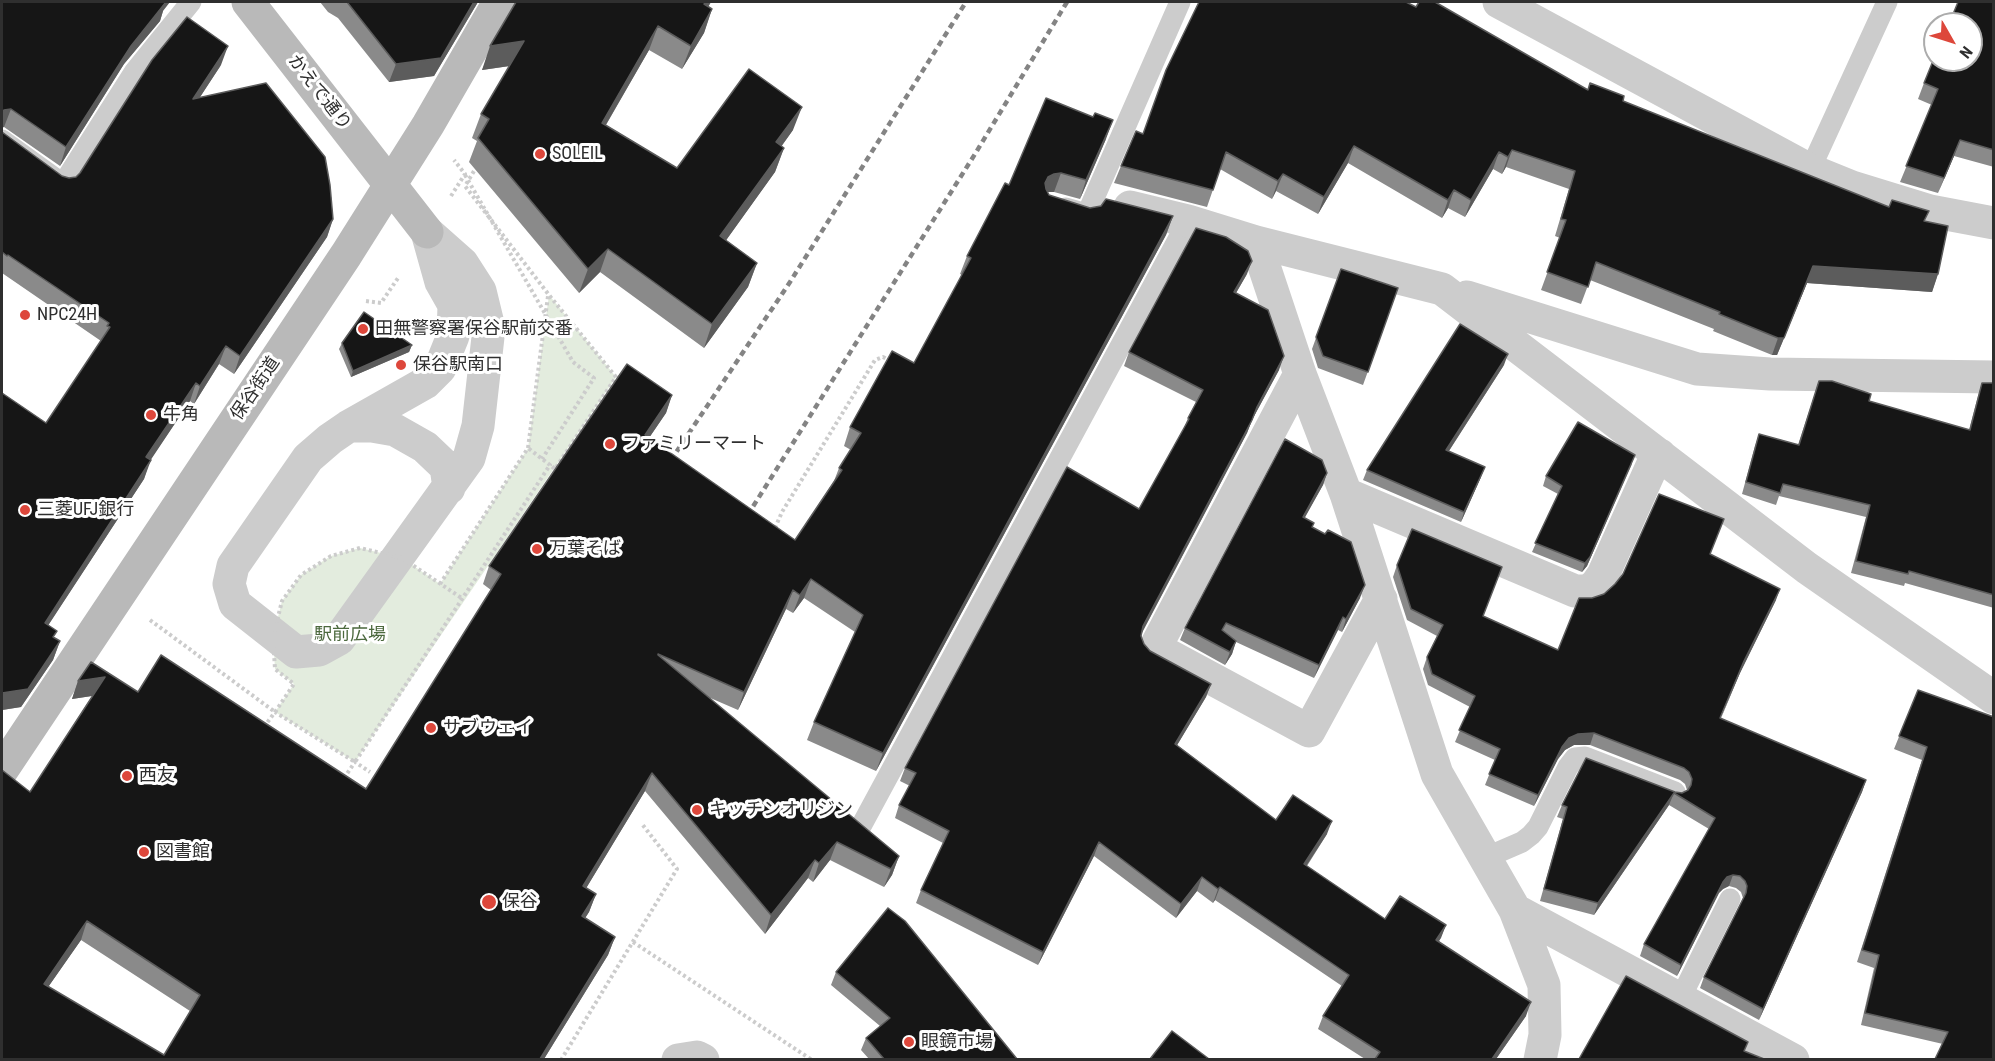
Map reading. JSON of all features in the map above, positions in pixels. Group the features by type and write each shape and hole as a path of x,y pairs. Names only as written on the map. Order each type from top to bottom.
{"main road":[{"name":"かえで通り","path":"248,2 427,232"},
{"name":"保谷街道","path":"3,764 346,255 428,125 499,2"}],"street":[{"path":"1499,2 1810,170 1852,187 1930,211 1994,224"},
{"path":"1100,199 1188,221 1256,242 1442,289 1697,369 1770,374 1994,377"},
{"path":"427,232 462,263 480,291 489,328 478,426 469,458 339,639 319,650 296,651 235,604 229,584 233,566 308,458 349,426 425,383 440,368 453,336 454,306 441,282 427,232"},
{"path":"1256,242 1300,374 1346,494 1437,774 1515,910 1544,985 1545,1035 1540,1059"},
{"path":"1442,289 1807,568 1994,698"},
{"path":"1300,374 1155,648 1309,731 1381,599"},
{"path":"349,426 372,426 395,430 425,447 446,467 449,488"},
{"path":"1346,494 1575,591 1588,591 1603,575 1652,466 1660,455"},
{"path":"1515,910 1793,1059"},
{"path":"678,1059 697,1057 703,1059"}],"lane":[{"path":"2,140 63,184 135,71 191,2"},
{"path":"1051,204 1087,214 1100,199 1180,2"},
{"path":"1810,170 1887,2"},
{"path":"860,830 1188,221"},
{"path":"1485,858 1531,836 1575,758 1585,757 1675,792"},
{"path":"1680,999 1730,899"}],"path":[{"path":"477,166 465,186 616,377 555,469 550,465"},
{"path":"465,174 573,362 594,378 542,459"},
{"path":"440,584 528,448 549,295"},
{"path":"772,533 782,512 875,360 883,357 893,362"},
{"path":"164,630 274,712 294,684 275,669 273,637 282,601 301,575 331,556 360,548 402,558 463,599"},
{"path":"343,780 354,762 370,772"},
{"path":"561,1059 677,869 642,824"},
{"path":"633,942 812,1059"}],"green space":[{"name":"駅前広場","path":"549,295 616,377 355,762 275,712 294,684 275,669 273,637 282,601 301,575 331,556 360,548 402,558 440,584 528,448"}],"building":[{"path":"2,2 166,2 131,46 66,147 11,109 2,112"},
{"path":"347,2 474,2 441,58 396,64"},
{"path":"516,2 706,2 704,4 712,9 691,46 658,26 602,123 677,168 749,69 802,107 776,142 784,148 720,236 757,263 712,324 608,249 588,269 478,138 489,119 481,114 524,41 490,46"},
{"path":"1199,2 1406,2 1416,7 1419,2 1435,2 1588,90 1590,83 1624,96 1623,101 1889,207 1892,200 1929,211 1924,221 1948,226 1938,274 1813,266 1784,338 1778,338 1596,262 1588,287 1547,272 1566,220 1561,219 1575,171 1512,150 1508,157 1499,152 1471,200 1454,190 1448,200 1354,146 1324,197 1283,174 1278,181 1226,152 1213,190 1121,166 1136,131 1143,134 1166,70"},
{"path":"1958,2 1994,2 1994,150 1960,140 1944,178 1906,166 1938,89 1924,83 1928,72 1983,72 1983,12 1954,12"},
{"path":"187,17 228,46 193,99 266,83 325,157 333,219 240,356 226,346 200,386 196,383 146,457 151,460 45,623 57,631 53,637 60,641 28,689 2,693 2,393 46,423 110,327 107,326 109,323 2,252 2,132 62,176 76,177 152,60"},
{"path":"1046,98 1093,117 1095,113 1113,120 1086,180 1061,173 1054,174 1048,177 1045,183 1049,195 1090,208 1101,206 1106,199 1173,216 883,753 814,722 863,615 811,579 800,595 793,590 744,692 658,654 899,856 891,869 837,842 819,863 815,860 771,915 652,773 583,886 596,894 582,916 615,937 540,1059 2,1059 2,770 30,792 105,677 78,681 91,662 138,692 161,655 366,789 501,574 489,566 627,364 672,395 645,435 795,540 842,470 839,468 861,433 850,427 892,351 914,363 971,258 967,256 1005,183 1009,185","holes":["87,921 200,995 164,1055 44,984"]},
{"path":"1196,228 1226,237 1248,251 1252,261 1234,292 1268,310 1284,356 1143,626 1141,636 1150,651 1211,684 1175,744 1276,820 1293,795 1332,821 1304,864 1385,919 1400,896 1446,925 1436,940 1531,1002 1492,1059 1375,1059 1380,1052 1323,1016 1349,975 1202,877 1181,904 1099,842 1043,952 921,890 949,831 899,805 916,773 905,768 1067,467 1139,509 1203,390 1129,352"},
{"path":"1341,269 1398,288 1368,372 1323,356 1316,337"},
{"path":"364,312 412,345 353,371 342,343"},
{"path":"1460,324 1508,354 1446,450 1485,467 1464,512 1367,470"},
{"path":"1819,381 1832,381 1871,394 1869,401 1970,430 1982,383 1994,383 1994,595 1909,571 1908,574 1856,561 1870,505 1783,484 1780,493 1746,482 1759,434 1799,445"},
{"path":"1578,422 1635,455 1590,557 1585,563 1535,543 1562,486 1546,476"},
{"path":"1285,439 1322,460 1327,473 1303,517 1314,523 1312,527 1325,534 1328,530 1351,542 1365,585 1346,619 1343,617 1319,665 1226,623 1222,630 1236,641 1230,652 1185,628"},
{"path":"1659,494 1724,519 1710,554 1780,589 1744,661 1720,718 1866,780 1763,1009 1704,977 1746,893 1747,886 1740,876 1727,877 1723,882 1681,965 1644,944 1715,818 1674,793 1598,903 1544,889 1567,807 1562,805 1586,758 1682,793 1691,785 1692,779 1689,772 1684,768 1594,733 1578,734 1569,738 1562,747 1538,795 1489,774 1500,749 1459,730 1475,696 1432,674 1427,657 1443,625 1411,609 1397,565 1412,529 1502,567 1483,616 1558,650 1579,598 1592,598 1604,594 1623,574"},
{"path":"1918,690 1994,717 1994,1059 1935,1059 1948,1032 1865,1013 1879,955 1862,950 1927,747 1899,736"},
{"path":"888,908 905,921 1017,1059 884,1059 866,1038 890,1018 836,972"},
{"path":"1626,976 1748,1042 1744,1051 1764,1059 1579,1059"},
{"path":"1172,1031 1209,1059 1150,1059"}],"railway":[{"path":"665,469 790,282 966,2"},
{"path":"742,524 975,154 1067,2"}],"place":[{"name":"SOLEIL","path":"540,154"},
{"name":"NPC24H","path":"25,315"},
{"name":"田無警察署保谷駅前交番","path":"363,329"},
{"name":"保谷駅南口","path":"401,365"},
{"name":"牛角","path":"151,415"},
{"name":"ファミリーマート","path":"610,444"},
{"name":"三菱UFJ銀行","path":"25,510"},
{"name":"万葉そば","path":"537,549"},
{"name":"サブウェイ","path":"431,728"},
{"name":"西友","path":"127,776"},
{"name":"キッチンオリジン","path":"697,810"},
{"name":"図書館","path":"144,852"},
{"name":"保谷","path":"489,902"},
{"name":"眼鏡市場","path":"909,1042"}]}
